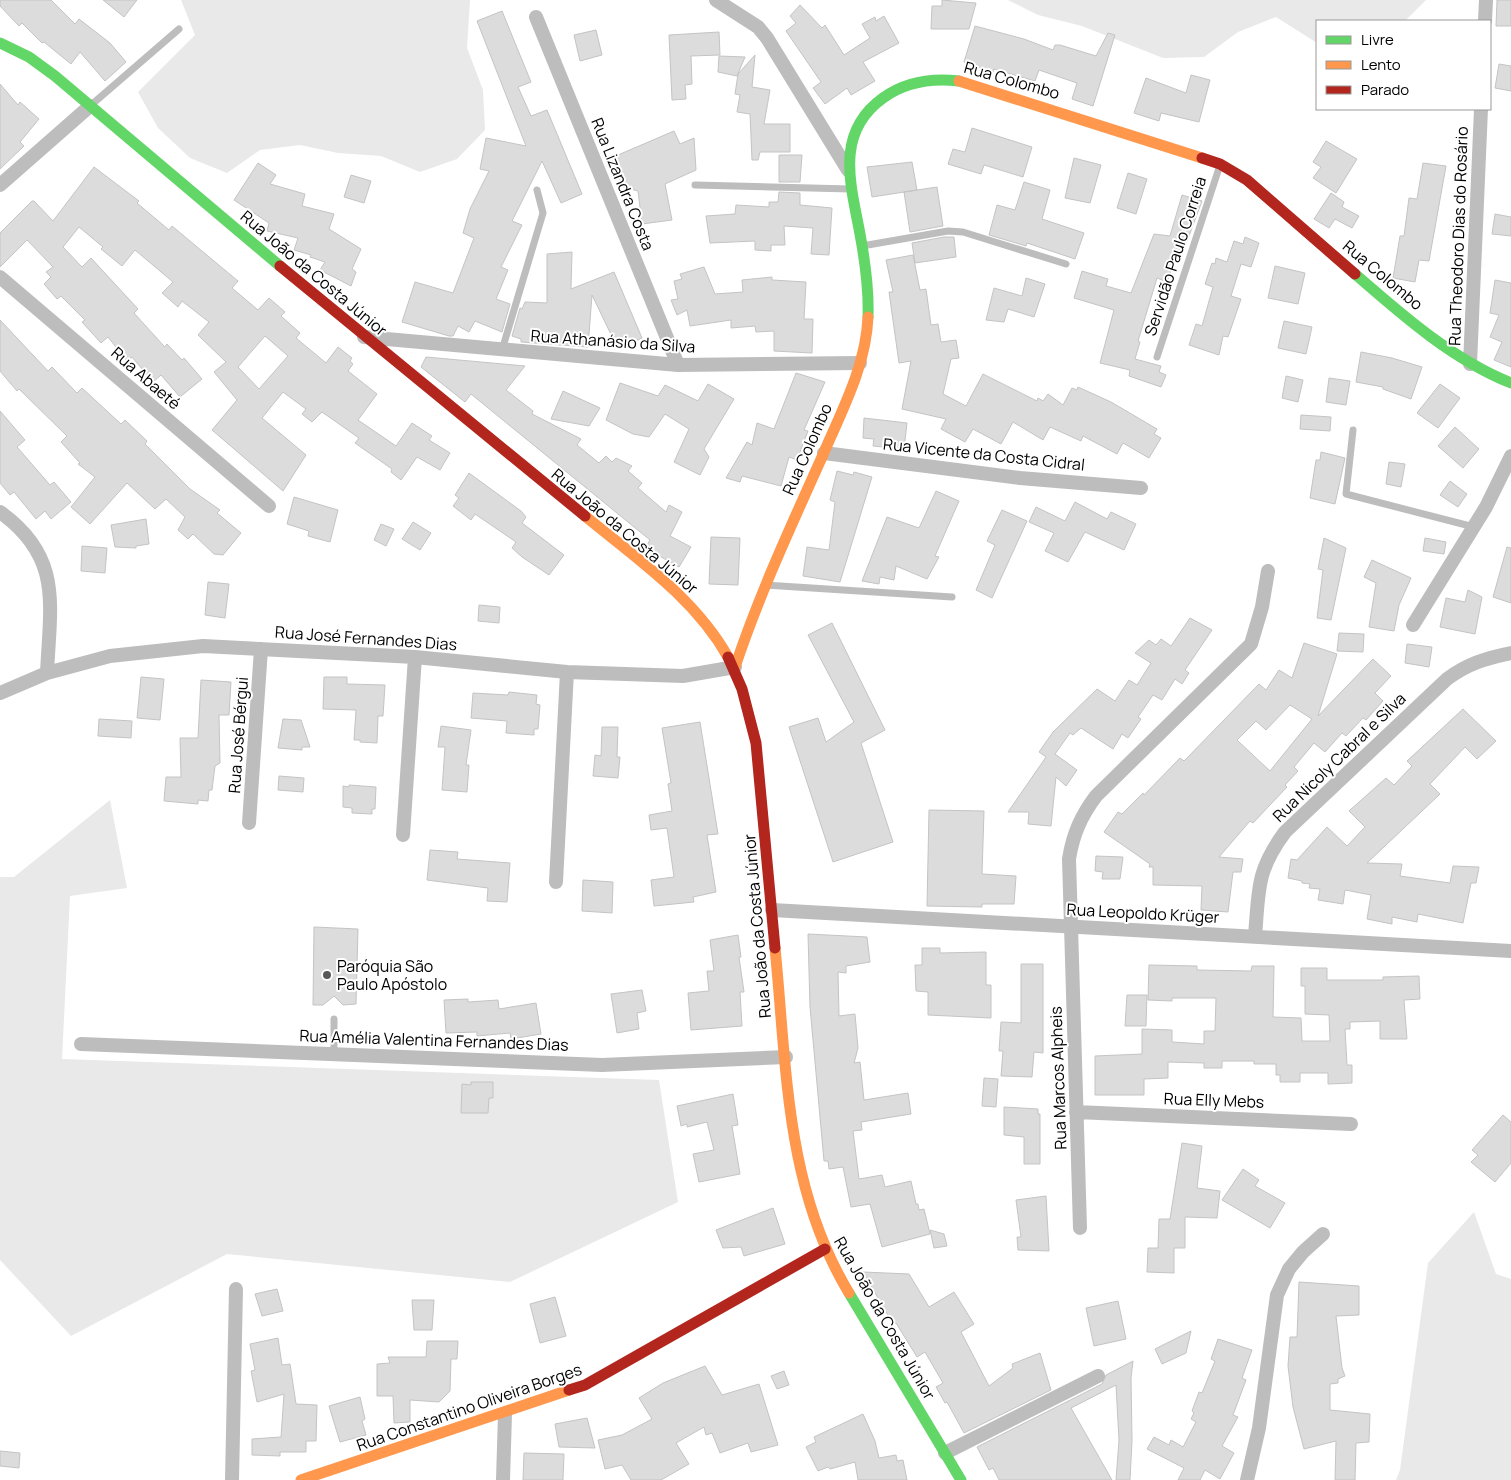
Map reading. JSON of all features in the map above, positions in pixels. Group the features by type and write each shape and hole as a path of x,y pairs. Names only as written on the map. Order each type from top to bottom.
{"street":[{"path":"716,0 744,18 767,38 848,170"},
{"path":"1485,20 1486,0"},
{"name":"Rua Lizandra Costa","path":"536,17 678,365"},
{"name":"Rua João da Costa Júnior","path":"0,43 29,58 90,106 364,337 670,587 715,635 735,667 750,710 756,743 786,1057 798,1164 804,1195 825,1249 961,1480"},
{"name":"Rua Colombo","path":"735,667 750,621 824,453 860,363 868,324 861,246 848,170 852,140 857,128 870,110 900,87 925,80 938,79 967,82 1001,91 1220,164 1247,180 1380,296 1470,364 1499,380 1511,383"},
{"path":"0,185 90,106"},
{"name":"Rua Theodoro Dias do Rosário","path":"1470,364 1481,110"},
{"name":"Rua Abaeté","path":"0,277 269,506"},
{"name":"Rua Athanásio da Silva","path":"364,337 678,365 860,363"},
{"name":"Rua Vicente da Costa Cidral","path":"824,453 1020,478 1141,488"},
{"path":"1413,625 1486,508 1511,456"},
{"path":"0,512 15,522 31,539 42,558 47,575 50,610 47,673"},
{"name":"Rua Marcos Alpheis","path":"1080,1228 1069,859 1072,838 1081,817 1096,796 1251,644 1262,607 1268,571"},
{"name":"Rua José Fernandes Dias","path":"0,693 47,673 110,656 202,646 415,657 568,672 683,676 735,667"},
{"name":"Rua José Bérgui","path":"250,823 261,649"},
{"name":"Rua Nicoly Cabral e Silva","path":"1255,936 1259,886 1263,867 1272,850 1286,832 1446,678 1464,666 1480,660 1511,654"},
{"path":"403,835 415,657"},
{"path":"556,882 568,672"},
{"name":"Rua Leopoldo Krüger","path":"772,910 1511,951"},
{"name":"Rua Amélia Valentina Fernandes Dias","path":"81,1044 602,1065 786,1057"},
{"name":"Rua Elly Mebs","path":"1076,1112 1351,1124"},
{"path":"1247,1480 1259,1428 1277,1295 1289,1269 1303,1252 1323,1234"},
{"name":"Rua Constantino Oliveira Borges","path":"300,1480 329,1475 568,1393 610,1373 825,1249"},
{"path":"232,1480 236,1289"},
{"path":"945,1453 1098,1376"},
{"path":"503,1480 505,1414"}],"lane":[{"path":"90,106 179,29"},
{"name":"Servidão Paulo Correia","path":"1157,357 1220,164"},
{"path":"695,185 850,189"},
{"path":"502,350 543,213 537,190"},
{"path":"861,246 948,231 963,232 1066,264"},
{"path":"1353,430 1346,494 1474,527"},
{"path":"765,585 952,597"},
{"path":"334,1019 334,1054"}],"shaded area":[{"path":"181,0 470,0 467,48 483,90 485,130 457,159 420,172 381,156 338,153 300,145 260,150 227,173 190,158 158,128 138,92 195,35"},
{"path":"1008,0 1426,0 1406,20 1316,20 1316,42 1276,17 1238,32 1204,57 1163,58 1082,26 1038,15"},
{"path":"110,800 127,888 70,896 62,1059 659,1080 678,1202 510,1282 227,1254 71,1336 0,1260 0,877 14,877"},
{"path":"1474,1212 1496,1274 1511,1279 1511,1480 1396,1480 1400,1470 1428,1263"}],"building":[{"path":"0,0 51,0 75,24 79,19 110,43 126,62 105,81 80,52 71,64 44,42 42,43 22,23 19,26 0,6"},
{"path":"103,0 137,0 124,17"},
{"path":"942,0 976,3 969,29 931,29 932,6 942,6"},
{"path":"1497,0 1511,0 1511,26 1496,26"},
{"path":"800,5 822,28 825,25 844,55 870,38 862,24 875,17 876,21 884,16 899,43 863,62 875,81 851,95 847,88 825,104 813,88 821,82 786,31 796,23 790,16"},
{"path":"502,11 531,82 518,87 531,116 547,110 582,194 561,203 542,161 512,221 522,225 501,267 508,270 496,299 510,304 502,332 475,321 469,332 458,326 453,336 449,336 402,322 415,282 453,293 474,238 463,233 470,209 489,171 480,169 486,138 526,146 477,21"},
{"path":"975,26 1024,39 1053,50 1055,45 1060,45 1096,56 1108,33 1115,35 1093,106 1072,99 1077,83 1039,70 1035,81 994,69 993,72 964,62"},
{"path":"596,30 602,55 580,61 574,35"},
{"path":"719,32 720,55 691,56 692,84 685,85 686,99 672,100 669,35"},
{"path":"755,55 752,87 770,90 764,124 790,124 790,152 760,152 758,160 752,160 750,114 737,112 740,95 735,94 738,74"},
{"path":"719,56 745,57 737,76 718,72"},
{"path":"1499,64 1511,66 1511,91 1495,88"},
{"path":"1191,75 1210,80 1199,122 1161,113 1159,121 1134,113 1146,78 1186,93"},
{"path":"0,84 18,105 20,102 39,119 20,142 24,146 0,169"},
{"path":"972,128 1032,147 1023,177 984,165 981,174 948,164 953,149 965,152"},
{"path":"674,131 680,144 694,138 696,170 665,184 672,220 642,224 638,191 623,187 611,158"},
{"path":"1326,141 1357,159 1336,193 1313,178 1321,167 1313,162"},
{"path":"779,155 802,155 800,182 779,182"},
{"path":"1074,158 1101,165 1090,203 1065,198"},
{"path":"912,162 917,190 872,197 867,167"},
{"path":"258,163 276,175 270,184 305,194 302,206 334,214 329,229 361,249 352,269 356,272 351,286 320,270 325,262 294,250 298,238 267,231 269,223 234,200"},
{"path":"1423,163 1446,166 1429,261 1419,260 1415,282 1393,278 1400,236 1404,236 1409,198 1417,199"},
{"path":"94,167 139,201 137,203 169,230 172,226 238,281 232,288 258,310 269,298 285,312 281,316 300,333 296,338 326,363 338,347 352,358 350,361 353,364 348,371 377,394 358,420 396,446 412,423 432,436 429,440 450,453 440,470 417,457 401,480 391,472 392,469 355,443 359,438 322,412 312,422 302,414 306,409 283,392 262,418 306,455 283,491 212,430 237,400 214,372 226,362 198,335 209,322 182,301 178,307 162,293 173,282 135,250 122,266 101,249 103,247 79,227 63,247 82,267 91,258 138,309 134,313 163,345 165,347 167,344 182,360 184,358 202,379 180,397 161,375 153,382 132,357 127,361 108,337 101,343 82,322 85,320 61,296 57,299 44,284 51,277 46,272 53,267 27,240 0,267 0,233 32,201 53,221","holes":["265,336 288,356 259,389 238,367"]},
{"path":"1128,173 1147,179 1136,214 1117,208"},
{"path":"351,175 371,181 364,203 344,197"},
{"path":"1024,182 1050,190 1042,219 1084,233 1075,259 1027,243 1026,246 989,235 997,205 1015,210"},
{"path":"937,187 943,226 910,232 904,192"},
{"path":"779,192 800,193 800,205 832,208 829,255 811,254 813,228 784,226 785,245 771,245 771,251 755,250 755,241 710,243 706,216 735,214 736,205 769,207 769,202 778,202"},
{"path":"1331,193 1344,202 1342,207 1359,216 1352,228 1335,219 1329,228 1314,219"},
{"path":"1182,195 1202,201 1183,252 1178,251 1167,282 1157,278 1138,341 1140,342 1135,359 1161,366 1159,372 1166,375 1161,387 1129,376 1130,370 1100,363 1114,310 1074,298 1082,271 1108,279 1106,286 1131,293 1154,234 1170,236"},
{"path":"1495,214 1511,217 1511,236 1492,234"},
{"path":"954,237 956,257 915,263 912,243"},
{"path":"1245,237 1259,243 1251,267 1241,264 1231,296 1241,299 1228,337 1223,336 1219,355 1189,345 1196,324 1202,326 1213,287 1205,284 1212,263 1215,264 1216,258 1227,262 1234,241 1243,244"},
{"path":"572,252 571,289 614,272 642,338 620,348 618,344 616,345 592,295 588,347 521,342 521,339 512,336 520,308 522,309 525,302 547,303 547,254"},
{"path":"913,255 920,290 926,289 931,325 938,324 941,342 956,340 959,358 951,359 943,394 966,406 983,374 1037,401 1038,398 1043,401 1048,394 1063,405 1072,388 1077,390 1078,387 1111,402 1157,429 1154,434 1161,438 1149,458 1123,443 1117,454 1083,436 1081,441 1050,427 1043,440 1013,422 1001,444 973,429 965,442 941,429 946,419 902,409 911,361 899,363 889,292 893,292 886,260"},
{"path":"1275,266 1305,273 1298,304 1268,298"},
{"path":"704,267 715,294 743,292 742,280 772,277 772,280 806,282 804,319 813,319 812,353 774,351 774,331 756,332 755,326 731,328 731,320 690,326 687,310 677,315 671,300 678,299 674,281 682,279 680,274"},
{"path":"1026,278 1045,284 1034,317 1008,309 1004,322 986,320 994,288 1022,296"},
{"path":"1495,280 1511,283 1511,367 1494,360 1502,342 1490,337 1499,315 1490,313"},
{"path":"0,320 48,371 52,367 77,393 82,388 121,424 125,420 147,441 145,444 190,489 220,510 217,513 241,533 223,555 214,554 193,534 188,539 178,530 185,517 166,499 155,509 127,483 90,524 71,507 95,477 78,464 80,463 61,442 67,436 19,389 17,391 0,371"},
{"path":"1284,321 1312,327 1306,354 1278,348"},
{"path":"1361,352 1392,358 1422,367 1411,399 1383,389 1383,387 1356,382"},
{"path":"426,357 525,366 506,390 533,411 532,414 581,439 577,445 599,463 606,456 612,462 616,458 632,466 628,471 642,483 638,488 666,512 669,505 682,512 670,536 691,547 679,567 645,548 650,540 471,394 465,402 421,367"},
{"path":"796,373 825,382 804,430 808,431 797,460 789,457 781,486 742,476 740,482 726,478 747,442 752,445 757,423 774,429"},
{"path":"1286,376 1303,380 1298,402 1282,398"},
{"path":"1329,378 1350,381 1346,405 1326,402"},
{"path":"620,383 658,396 665,385 698,401 708,384 734,399 704,449 709,457 700,475 674,462 689,429 665,414 649,437 633,434 606,420"},
{"path":"1440,384 1460,398 1438,428 1417,413"},
{"path":"563,391 600,408 589,426 551,419"},
{"path":"0,411 25,440 17,447 50,485 54,482 71,502 51,519 45,511 36,519 14,492 10,495 0,483"},
{"path":"1301,415 1331,417 1330,431 1300,429"},
{"path":"864,418 907,423 904,449 873,446 874,439 863,438"},
{"path":"1455,427 1479,449 1463,468 1438,446"},
{"path":"1321,452 1345,458 1335,504 1310,498 1316,460 1320,460"},
{"path":"1389,462 1405,464 1401,487 1386,484"},
{"path":"837,471 853,475 854,472 872,477 840,582 803,576 807,547 829,550 835,502 830,500"},
{"path":"469,473 521,511 526,517 522,523 564,555 549,575 512,548 516,542 475,514 471,520 453,506 459,498 455,495"},
{"path":"1450,481 1467,494 1458,507 1440,495"},
{"path":"936,491 959,501 935,556 939,557 927,579 896,566 894,580 880,577 879,584 862,581 887,517 919,528"},
{"path":"294,497 338,510 330,542 308,536 309,531 287,524"},
{"path":"1075,502 1107,519 1111,512 1136,524 1124,550 1085,532 1068,562 1045,551 1054,533 1029,522 1036,507 1065,521"},
{"path":"1002,510 1027,521 992,598 976,590 995,545 987,541"},
{"path":"146,519 149,544 136,546 136,548 115,547 111,525"},
{"path":"413,522 431,533 420,550 402,539"},
{"path":"381,524 394,529 386,546 374,540"},
{"path":"711,537 740,538 738,585 709,584"},
{"path":"1324,538 1346,548 1331,620 1317,618 1323,570 1318,569"},
{"path":"1425,538 1446,542 1444,554 1423,551"},
{"path":"82,546 107,548 105,573 81,571"},
{"path":"1507,547 1511,548 1511,603 1493,597"},
{"path":"1372,560 1411,578 1399,605 1394,631 1369,627 1376,583 1364,577"},
{"path":"208,582 229,584 225,618 205,615"},
{"path":"1468,590 1482,597 1475,634 1440,627 1446,598 1465,602"},
{"path":"479,605 500,607 499,623 478,621"},
{"path":"1190,618 1212,630 1185,670 1189,673 1182,684 1175,679 1162,700 1153,695 1138,717 1141,719 1128,738 1122,734 1113,749 1081,728 1073,735 1070,733 1055,754 1077,770 1066,786 1056,777 1051,826 1028,824 1029,812 1008,812 1046,757 1039,752 1053,732 1097,689 1115,701 1129,680 1137,685 1151,663 1135,653 1149,640 1156,645 1161,639 1171,646"},
{"path":"832,623 885,730 861,743 893,842 833,862 789,727 818,718 826,742 854,722 808,635"},
{"path":"1339,633 1364,634 1363,652 1337,651"},
{"path":"1304,643 1337,654 1318,716 1373,659 1391,676 1375,693 1383,701 1366,720 1363,718 1346,736 1342,733 1325,752 1314,743 1294,767 1298,771 1285,785 1287,787 1253,823 1250,821 1219,857 1243,859 1241,872 1233,872 1228,912 1201,910 1202,886 1153,885 1153,867 1149,867 1150,864 1104,832 1118,812 1122,814 1143,793 1144,795 1180,758 1184,761 1259,684 1266,690 1279,670 1292,678","holes":["1290,705 1312,719 1270,771 1237,740 1256,721 1266,730"]},
{"path":"1407,644 1432,647 1429,667 1405,663"},
{"path":"141,677 164,679 160,720 137,718"},
{"path":"324,677 347,677 347,684 385,685 383,716 378,716 377,743 354,740 356,710 323,709"},
{"path":"201,680 231,682 229,715 219,715 220,763 215,766 212,790 209,790 208,801 198,800 198,804 164,801 166,777 181,777 180,738 198,738"},
{"path":"509,692 537,695 536,704 540,705 538,729 534,729 534,735 506,733 507,721 471,718 473,693 508,695"},
{"path":"1463,709 1496,741 1477,759 1465,747 1430,784 1440,794 1367,863 1402,864 1400,876 1450,883 1453,866 1479,867 1476,883 1471,883 1463,923 1418,914 1417,922 1392,917 1392,924 1367,919 1371,895 1345,890 1343,904 1318,900 1320,889 1309,888 1310,884 1288,878 1291,859 1297,860 1327,827 1347,846 1365,827 1349,811 1386,778 1394,785 1412,766 1407,761"},
{"path":"99,719 132,721 131,738 98,736"},
{"path":"283,719 301,720 310,747 302,747 302,750 278,748"},
{"path":"700,722 718,834 707,835 716,892 693,897 694,902 654,906 651,880 674,877 667,828 651,830 649,815 672,811 668,784 671,783 662,728"},
{"path":"441,726 471,730 466,765 469,765 467,792 442,790 445,747 438,747"},
{"path":"602,727 618,727 617,757 620,757 618,778 593,776 595,755 601,756"},
{"path":"279,776 304,778 303,792 278,790"},
{"path":"349,785 376,787 375,809 372,809 372,814 352,813 352,808 343,807 343,786 349,787"},
{"path":"929,810 984,811 982,874 1016,876 1014,904 982,904 982,907 927,906"},
{"path":"430,850 458,852 457,859 510,863 507,902 487,901 488,888 427,880"},
{"path":"1096,856 1123,857 1120,879 1102,879 1103,872 1095,871"},
{"path":"583,880 613,882 612,913 582,911"},
{"path":"314,927 358,929 356,1004 343,1005 334,996 323,1005 313,1005"},
{"path":"808,934 867,937 870,962 846,966 846,973 838,972 839,1016 855,1014 858,1048 854,1063 860,1062 864,1100 908,1093 911,1114 861,1122 862,1130 853,1131 859,1179 882,1175 885,1187 911,1181 916,1204 918,1204 919,1210 924,1209 930,1234 882,1247 870,1204 851,1207 843,1167 829,1169 828,1161 824,1161 810,1007"},
{"path":"738,935 744,992 740,992 742,1026 691,1030 688,993 709,991 707,971 714,971 710,940"},
{"path":"922,948 940,948 940,953 986,952 986,985 991,985 991,1018 928,1015 928,992 916,991 915,965 922,965"},
{"path":"1021,964 1043,964 1043,1053 1034,1052 1032,1077 1001,1076 1003,1051 999,1051 1001,1022 1021,1023"},
{"path":"1149,965 1197,966 1197,970 1251,971 1252,966 1274,966 1273,1017 1301,1018 1302,1041 1330,1041 1329,1015 1305,1014 1305,986 1301,986 1301,968 1327,968 1327,980 1383,980 1383,977 1419,976 1420,999 1404,1000 1407,1039 1380,1039 1380,1021 1350,1022 1350,1029 1345,1029 1347,1065 1352,1065 1352,1083 1328,1084 1328,1073 1300,1073 1300,1082 1280,1082 1280,1075 1276,1075 1276,1064 1254,1064 1254,1061 1222,1061 1222,1068 1204,1068 1204,1063 1168,1062 1168,1078 1144,1079 1144,1095 1095,1095 1095,1056 1142,1054 1142,1029 1172,1030 1172,1042 1204,1044 1204,1031 1215,1031 1216,998 1172,998 1172,1001 1148,1000"},
{"path":"642,990 646,1011 637,1013 639,1029 617,1033 611,994"},
{"path":"1127,995 1147,995 1146,1026 1125,1026"},
{"path":"468,999 468,1002 498,1000 499,1009 536,1003 541,1034 511,1039 510,1033 477,1036 477,1032 446,1033 444,1000"},
{"path":"984,1078 998,1079 996,1107 982,1106"},
{"path":"471,1082 493,1082 493,1098 489,1098 488,1113 461,1113 462,1084 471,1085"},
{"path":"733,1094 738,1125 732,1126 740,1174 699,1182 693,1154 714,1150 707,1122 687,1127 687,1124 681,1126 677,1106"},
{"path":"1004,1107 1038,1109 1038,1114 1040,1114 1040,1164 1024,1164 1024,1137 1004,1135"},
{"path":"1503,1115 1511,1122 1511,1163 1495,1182 1471,1162 1478,1155 1472,1150"},
{"path":"1182,1143 1202,1146 1197,1188 1220,1191 1217,1218 1185,1217 1185,1248 1174,1248 1174,1273 1147,1272 1148,1248 1158,1248 1159,1219 1170,1219"},
{"path":"1243,1169 1259,1180 1255,1186 1285,1203 1270,1228 1222,1200"},
{"path":"1046,1196 1049,1251 1018,1250 1017,1237 1021,1237 1016,1200"},
{"path":"773,1208 785,1244 744,1256 741,1247 723,1248 716,1230"},
{"path":"930,1230 944,1234 947,1246 934,1248"},
{"path":"863,1272 909,1274 929,1307 954,1292 974,1324 961,1332 989,1386 1013,1368 1012,1364 1040,1353 1051,1390 964,1433 947,1402 945,1403 936,1387 943,1383 925,1352 917,1357 896,1323 893,1324"},
{"path":"1299,1282 1359,1286 1359,1315 1336,1316 1342,1368 1345,1376 1338,1379 1338,1383 1330,1384 1330,1410 1370,1414 1369,1442 1356,1443 1355,1480 1335,1480 1336,1441 1304,1449 1293,1407 1288,1366 1290,1337 1297,1337"},
{"path":"277,1289 283,1311 262,1316 255,1294"},
{"path":"555,1297 566,1336 540,1343 530,1304"},
{"path":"412,1300 434,1300 432,1330 414,1330"},
{"path":"1118,1301 1126,1339 1094,1346 1086,1308"},
{"path":"1191,1331 1186,1353 1162,1364 1155,1349"},
{"path":"278,1338 282,1365 290,1364 296,1404 317,1405 316,1441 306,1441 306,1452 280,1452 280,1456 252,1455 252,1439 281,1437 284,1394 257,1402 251,1371 255,1370 250,1344"},
{"path":"1218,1339 1252,1350 1242,1378 1246,1380 1233,1415 1238,1417 1222,1446 1234,1453 1220,1479 1205,1470 1200,1480 1178,1480 1184,1468 1147,1449 1154,1437 1169,1445 1171,1440 1183,1447 1196,1422 1191,1419 1194,1413 1192,1411 1199,1392 1202,1393 1215,1361 1211,1359"},
{"path":"427,1341 458,1341 457,1359 451,1359 450,1391 439,1402 410,1400 410,1422 394,1423 393,1396 377,1396 377,1364 390,1363 388,1357 426,1357"},
{"path":"1133,1361 1131,1378 1132,1441 1130,1480 1116,1480 1119,1440 1116,1385 1071,1408 1112,1480 999,1480 993,1468 989,1470 977,1447 1102,1384 1106,1375"},
{"path":"705,1366 722,1395 759,1384 778,1445 751,1452 748,1443 720,1453 712,1433 706,1435 704,1427 676,1443 689,1464 661,1480 631,1480 622,1465 605,1469 598,1440 622,1435 652,1419 639,1398 663,1383"},
{"path":"784,1371 789,1385 777,1389 771,1376"},
{"path":"360,1397 365,1419 362,1421 366,1435 340,1442 329,1406"},
{"path":"863,1414 875,1441 879,1458 896,1455 897,1461 903,1460 907,1480 858,1480 855,1462 830,1469 828,1467 818,1471 806,1447 816,1442 814,1437"},
{"path":"587,1418 595,1448 559,1447 555,1424"},
{"path":"0,1451 20,1453 19,1468 0,1466"},
{"path":"524,1453 564,1454 563,1480 523,1480"}],"traffic: fast":[{"path":"0,43 29,57 55,76 280,266"},
{"path":"868,317 865,265 850,179 852,143 857,127 868,112 883,98 900,88 920,82 939,80 959,81"},
{"path":"1355,274 1391,305 1449,349 1469,362 1511,383"},
{"path":"849,1293 961,1480"}],"traffic: slow":[{"path":"959,81 1202,158"},
{"path":"735,667 776,561 858,371 863,354 868,317"},
{"path":"585,516 682,598 699,616 728,657"},
{"path":"775,948 792,1126 801,1169 812,1211 828,1253 849,1293"},
{"path":"301,1480 569,1390"}],"traffic: jam":[{"path":"1202,158 1220,164 1247,180 1355,274"},
{"path":"280,266 585,516"},
{"path":"728,657 742,689 756,743 775,948"},
{"path":"569,1390 585,1385 825,1249"}],"place":[{"name":"Paróquia São Paulo Apóstolo","path":"327,975"}]}
